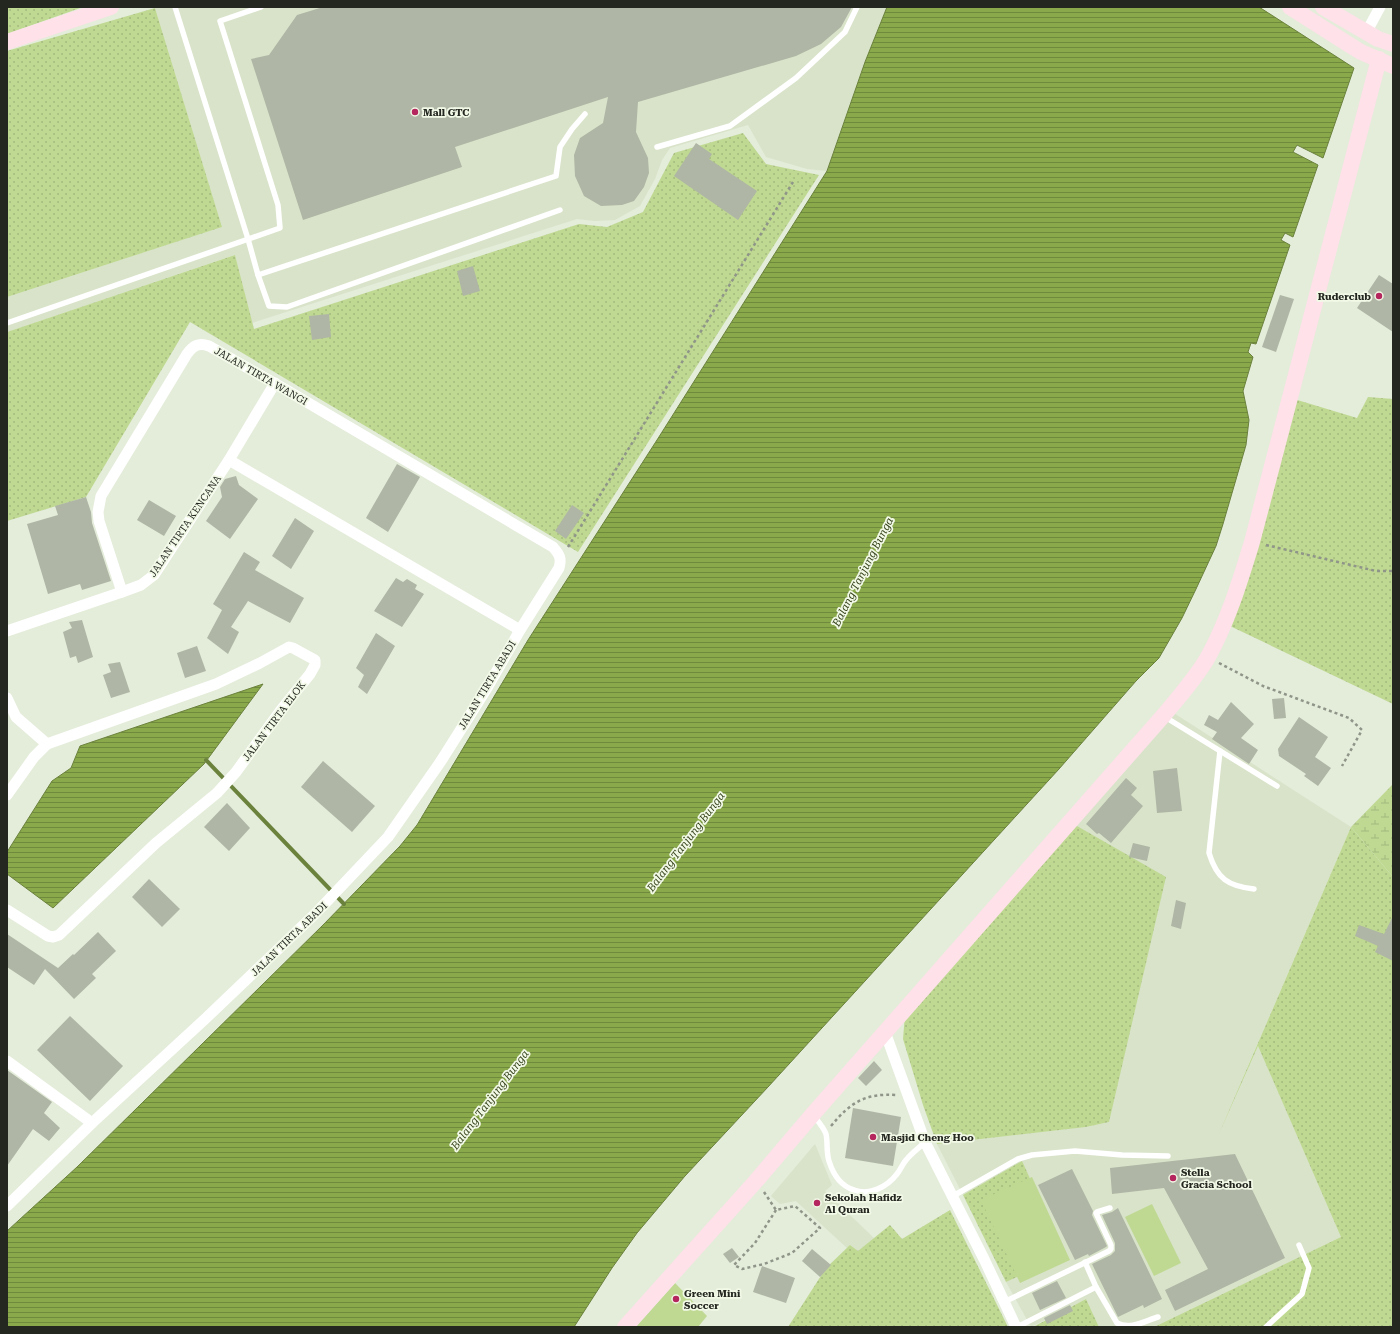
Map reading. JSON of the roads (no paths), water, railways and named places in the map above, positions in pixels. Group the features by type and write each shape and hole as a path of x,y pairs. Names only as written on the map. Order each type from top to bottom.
{"street":[{"path":"7,42 111,7"},
{"path":"626,1327 756,1181 1057,835 1163,716 1183,693 1208,658 1237,592 1252,542 1386,62 1348,44 1290,7"},
{"path":"1323,7 1366,33 1393,44"},
{"path":"1366,33 1380,7"},
{"name":"JALAN TIRTA WANGI","path":"122,592 99,521 98,512 101,496 187,354 195,346 200,344 206,345 275,383 552,546 561,559"},
{"name":"JALAN TIRTA KENCANA","path":"7,631 141,585 154,575 229,460 275,383"},
{"name":"JALAN TIRTA ABADI","path":"229,460 520,630"},
{"name":"JALAN TIRTA ABADI","path":"7,1206 92,1123 204,1020 315,914 388,837 411,805 487,688 520,630 559,568 561,559"},
{"name":"JALAN TIRTA ELOK","path":"7,795 34,757 47,744 216,684 289,648 293,648 313,658 315,661 314,668 281,710 236,772 217,793 156,844 59,935 53,937 48,936 7,910"},
{"path":"7,698 11,714 47,744"},
{"path":"885,1032 925,1142 1017,1327"},
{"path":"7,1060 92,1123"}],"lane":[{"path":"175,7 258,275 270,306 287,306 560,210"},
{"path":"7,324 280,228 278,205 220,21 261,7"},
{"path":"657,147 730,126 796,78 823,53 845,32 857,7"},
{"path":"258,275 556,176 560,147 572,129 585,114"},
{"path":"1163,716 1277,786"},
{"path":"1220,751 1209,854 1213,867 1227,882 1240,887 1254,889"},
{"path":"813,1114 826,1132 829,1160 834,1171 844,1185 858,1192 870,1192 889,1182 897,1174 907,1159 925,1142"},
{"path":"952,1196 1018,1159 1032,1155 1075,1151 1122,1155 1168,1156"},
{"path":"1004,1302 1085,1262 1109,1252 1111,1248 1109,1239 1096,1213 1110,1208"},
{"path":"1266,1327 1302,1294 1309,1268 1299,1245"},
{"path":"1085,1262 1096,1287 1116,1323 1123,1326 1133,1325 1158,1317"},
{"path":"1017,1327 1096,1287"}],"water":[{"name":"Balang Tanjung Bunga","path":"887,7 1259,7 1354,68 1323,158 1297,145 1293,152 1318,165 1293,237 1285,233 1281,240 1290,245 1256,344 1251,343 1248,352 1253,357 1243,391 1249,420 1246,445 1216,546 1182,618 1159,658 1136,681 1059,769 685,1176 637,1233 612,1268 574,1327 7,1327 7,1231 77,1167 323,925 400,846 417,825 528,640 657,440 827,171 865,62"},
{"path":"263,684 204,764 53,908 7,874 7,852 52,781 71,768 80,746"}],"waterway":[{"path":"206,760 344,904"}],"place":[{"name":"Mall GTC","path":"415,112"},
{"name":"Ruderclub","path":"1379,296"},
{"name":"Masjid Cheng Hoo","path":"873,1137"},
{"name":"Stella Gracia School","path":"1173,1178"},
{"name":"Sekolah Hafidz Al Quran","path":"817,1203"},
{"name":"Green Mini Soccer","path":"676,1299"}]}
